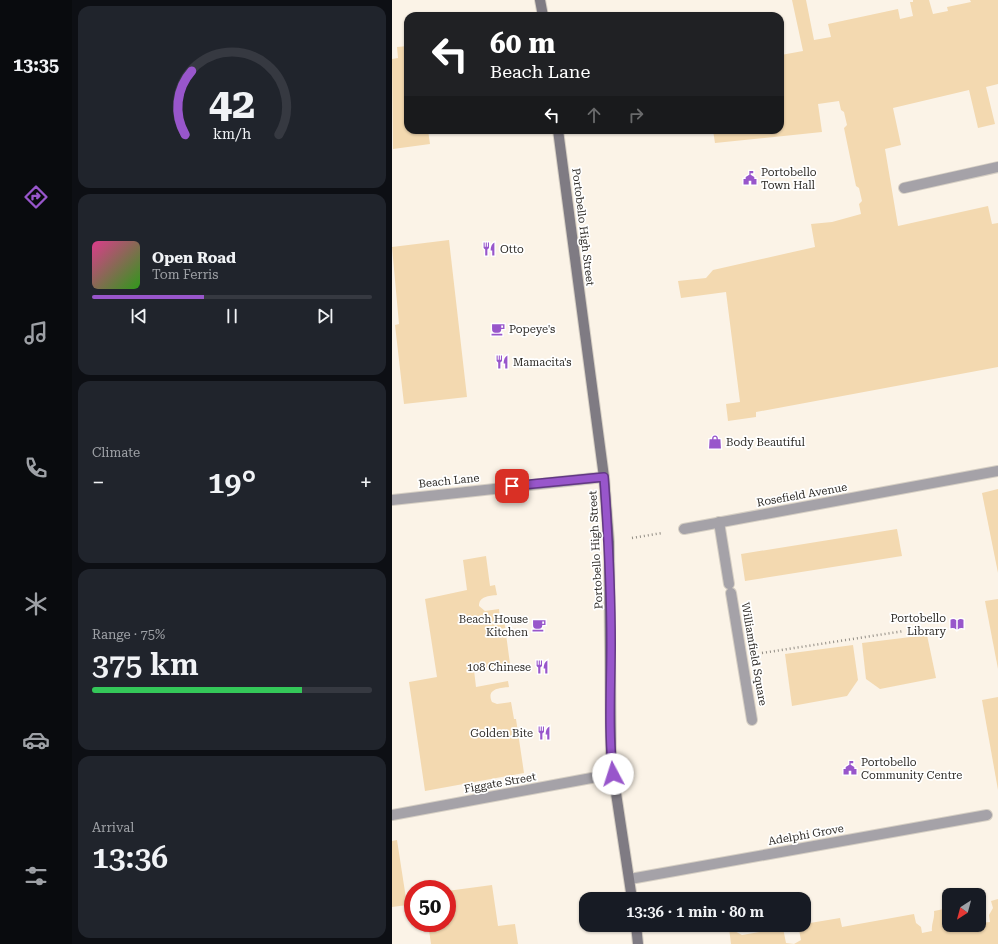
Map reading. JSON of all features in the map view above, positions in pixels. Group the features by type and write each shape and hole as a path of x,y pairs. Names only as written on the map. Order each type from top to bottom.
{"main road":[{"path":"540,0 542,12"},
{"name":"Portobello High Street","path":"559,134 604,477 610,542 610,734 613,774 631,892"},
{"path":"637,932 638,944"}],"street":[{"path":"904,188 998,167"},
{"name":"Rosefield Avenue","path":"684,529 998,471"},
{"name":"Beach Lane","path":"392,500 604,477"},
{"name":"Williamfield Square","path":"719,522 752,720"},
{"name":"Figgate Street","path":"392,815 613,774"},
{"name":"Adelphi Grove","path":"630,879 987,816"}],"path":[{"path":"610,542 684,529"},
{"path":"742,657 904,631"}],"shaded area":[{"path":"792,0 806,0 814,40 831,37 828,24 898,9 900,19 913,16 910,2 913,2 913,0 929,0 933,14 948,11 947,7 971,2 970,0 998,0 998,84 986,87 995,124 978,128 969,90 893,108 901,145 885,149 898,226 988,206 992,224 998,223 998,367 756,412 756,417 728,421 726,404 740,402 726,292 681,298 678,281 706,278 713,270 815,247 811,224 832,222 861,214 859,204 862,201 859,188 856,186 844,128 847,125 844,112 841,110 839,101 818,104 822,132 715,143 714,134 784,134 784,54 803,51"},
{"path":"404,46 404,134 429,134 430,144 393,149 392,59 398,58 397,47"},
{"path":"449,240 467,397 404,404 395,325 399,324 392,247"},
{"path":"998,489 998,573 982,493"},
{"path":"897,529 902,556 745,581 741,554"},
{"path":"486,556 490,586 495,585 497,595 483,598 479,603 479,606 485,611 499,609 500,620 504,619 510,664 474,670 476,687 508,681 509,687 494,690 491,694 491,698 492,702 497,704 511,702 514,719 516,719 524,773 425,791 409,682 437,677 425,599 467,590 463,560"},
{"path":"998,599 998,669 985,601"},
{"path":"927,635 936,678 880,689 866,679 862,643"},
{"path":"853,645 858,680 847,696 792,706 785,654"},
{"path":"998,697 998,790 982,700"},
{"path":"397,840 404,886 404,905 392,907 392,841"},
{"path":"492,885 498,926 515,924 518,944 431,944 429,932 456,932 456,890"},
{"path":"998,899 998,944 794,944 801,940 799,932 811,932 811,923 840,918 842,927 914,914 916,923 921,927 922,933 932,931 934,911 942,909 942,932 986,932 986,922 990,922 989,915 993,908 991,901"},
{"path":"730,932 736,932 742,935 760,932 784,932 786,943 794,944 731,944"}],"place":[{"name":"Portobello Town Hall","path":"750,178"},
{"name":"Otto","path":"489,249"},
{"name":"Popeye's","path":"498,329"},
{"name":"Mamacita's","path":"502,362"},
{"name":"Body Beautiful","path":"715,442"},
{"name":"Portobello Library","path":"957,624"},
{"name":"Beach House Kitchen","path":"539,625"},
{"name":"108 Chinese","path":"542,667"},
{"name":"Golden Bite","path":"544,733"},
{"name":"Portobello Community Centre","path":"850,768"}],"route":[{"path":"512,486 604,477 610,542 610,734 613,774"}]}
